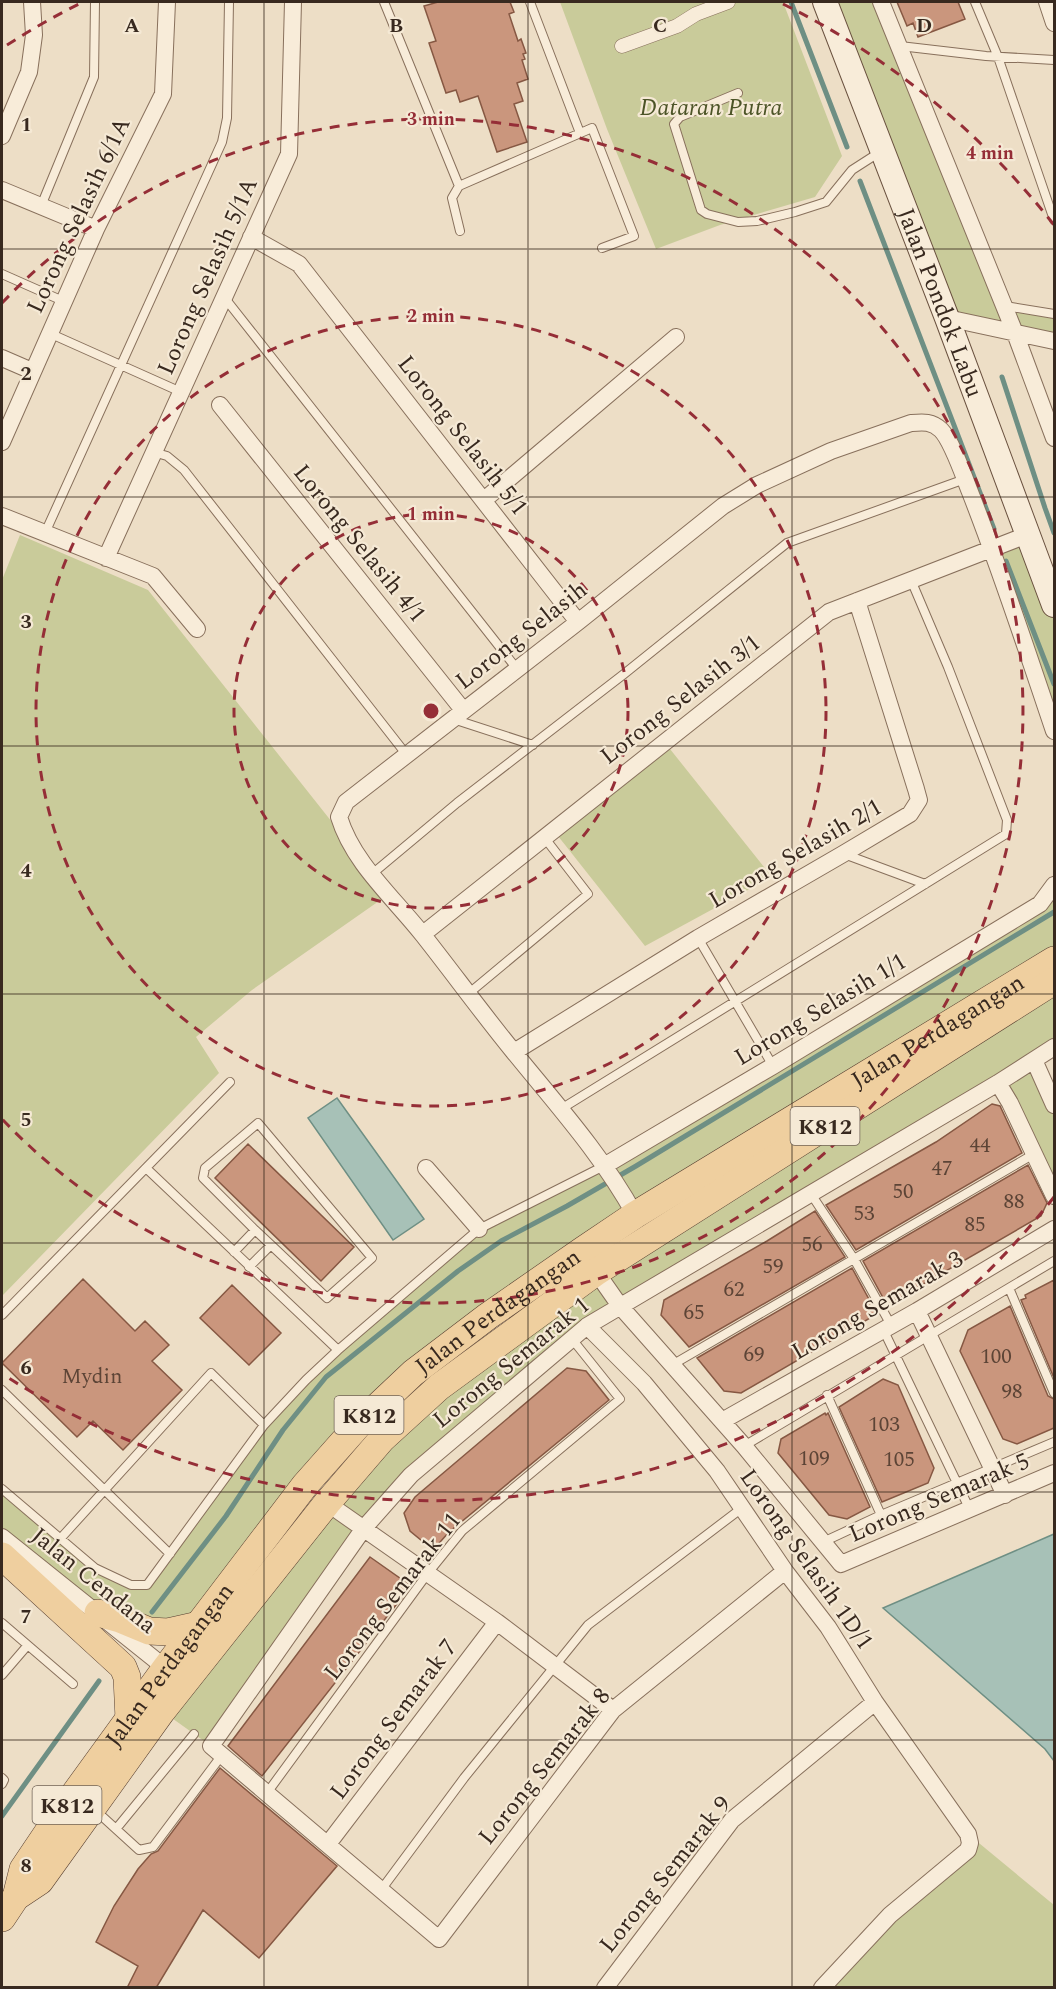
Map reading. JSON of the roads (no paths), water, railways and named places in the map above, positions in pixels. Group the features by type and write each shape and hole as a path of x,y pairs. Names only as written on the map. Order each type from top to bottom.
{"main road":[{"name":"Jalan Pondok Labu","path":"825,2 947,318 1054,605"},
{"name":"Jalan Perdagangan","path":"9,1902 23,1869 129,1719 175,1676 382,1439 589,1261 630,1206 1054,965"},
{"name":"Jalan Perdagangan","path":"9,1902 40,1881 92,1807 175,1676 199,1624 305,1485 360,1424 413,1373 488,1317 589,1261 1054,965"},
{"path":"2,1556 123,1667 127,1677 129,1719"},
{"path":"98,1612 148,1631 168,1632 199,1624"}],"street":[{"path":"2,136 29,72 34,35 32,2"},
{"name":"Lorong Selasih 6/1A","path":"2,437 96,229 163,94 167,2"},
{"name":"Lorong Selasih 5/1A","path":"106,558 289,154 293,2"},
{"path":"622,46 677,26 696,14 728,2"},
{"path":"881,2 1016,333 1054,438"},
{"path":"1047,2 1054,23"},
{"path":"2,190 96,229"},
{"name":"Lorong Selasih 5/1","path":"251,237 299,264 578,622"},
{"path":"947,318 1054,342"},
{"path":"484,500 675,337"},
{"path":"2,358 32,371"},
{"name":"Lorong Selasih 4/1","path":"220,405 458,715"},
{"name":"Lorong Selasih","path":"630,1206 561,1108 468,994 423,934 372,874 347,839 339,817 346,802 406,754 518,669 723,506 757,485 831,451 911,423 924,422 933,424 943,431 965,479"},
{"path":"965,479 993,548 1054,731"},
{"path":"2,516 153,576 197,629"},
{"name":"Lorong Selasih 3/1","path":"423,934 829,612 1028,535"},
{"name":"Lorong Selasih 2/1","path":"514,1052 699,938 910,814 919,800 857,601"},
{"name":"Lorong Selasih 1/1","path":"604,1166 1040,904 1054,885"},
{"name":"Lorong Semarak 1","path":"216,1750 364,1528 411,1475 587,1326 998,1083 1054,1047"},
{"path":"1034,1060 1054,1105"},
{"path":"998,1083 1010,1103 1054,1196"},
{"path":"426,1168 479,1229"},
{"name":"Lorong Semarak 3","path":"722,1421 917,1311 1054,1228"},
{"path":"589,1261 620,1306 744,1446 823,1542"},
{"path":"917,1311 1005,1495"},
{"name":"Lorong Selasih 1D/1","path":"587,1326 644,1383 717,1472 785,1571 828,1627 875,1702 968,1834 970,1843 968,1851 890,1915 822,1988"},
{"name":"Lorong Semarak 5","path":"823,1542 841,1564 1054,1473"},
{"path":"327,1503 498,1622 613,1710"},
{"name":"Jalan Cendana","path":"2,1537 175,1676"},
{"name":"Lorong Semarak 8","path":"381,1890 439,1939 613,1710 785,1571"},
{"name":"Lorong Semarak 7","path":"328,1845 498,1622"},
{"name":"Lorong Semarak 9","path":"605,1988 732,1820 875,1702"},
{"path":"216,1750 381,1890"}],"lane":[{"path":"41,206 94,77 95,2"},
{"path":"45,534 222,142 227,118 229,2"},
{"path":"384,2 459,186"},
{"path":"530,2 580,133"},
{"path":"975,2 998,57 1054,220"},
{"path":"898,46 998,57 1054,60"},
{"path":"738,93 680,117 674,123 702,210 707,214 738,222 757,221 826,202 852,170 883,150"},
{"path":"460,231 452,198 459,186 592,128 634,237 603,249"},
{"path":"2,274 63,301"},
{"path":"224,297 518,669"},
{"path":"1004,306 1054,314"},
{"path":"49,333 181,392"},
{"path":"153,452 167,456 183,470 406,754"},
{"path":"372,874 787,543 965,479"},
{"path":"561,1108 1006,834 1007,820 948,667 911,580"},
{"path":"458,715 533,745"},
{"path":"468,994 588,894 544,837"},
{"path":"843,854 925,884"},
{"path":"699,938 773,1066"},
{"path":"2,1316 230,1082"},
{"path":"258,1123 372,1258 327,1298 255,1230 203,1178 205,1167 258,1123"},
{"path":"672,1365 1034,1154"},
{"path":"2,1489 95,1568 131,1585 147,1585 264,1425 338,1350 479,1229 604,1166"},
{"path":"146,1168 338,1350"},
{"path":"811,1194 854,1259 970,1510"},
{"path":"234,1252 255,1230"},
{"path":"249,1267 271,1245"},
{"path":"744,1446 1054,1261"},
{"path":"1009,1288 1054,1393"},
{"name":"Lorong Semarak 11","path":"267,1793 428,1573 462,1531 620,1400 572,1339"},
{"path":"60,1539 211,1373 264,1425"},
{"path":"2,1390 170,1554"},
{"path":"827,1395 881,1515"},
{"path":"823,1542 1054,1442"},
{"path":"381,1890 464,1778 588,1625 742,1508"},
{"path":"2,1623 73,1684"},
{"path":"2,1675 27,1646"},
{"path":"116,1829 194,1734"},
{"path":"92,1807 140,1850 153,1847 216,1750"},
{"path":"2,1778 4,1780 2,1784"}],"waterway":[{"path":"791,2 847,147"},
{"path":"860,181 994,529"},
{"path":"1002,377 1054,533"},
{"path":"1006,561 1054,684"},
{"path":"152,1612 226,1516 283,1430 326,1377 458,1271 501,1241 636,1166 1054,912"},
{"path":"2,1816 99,1681"}],"park label":[{"name":"Dataran Putra","path":"711,107"}]}
